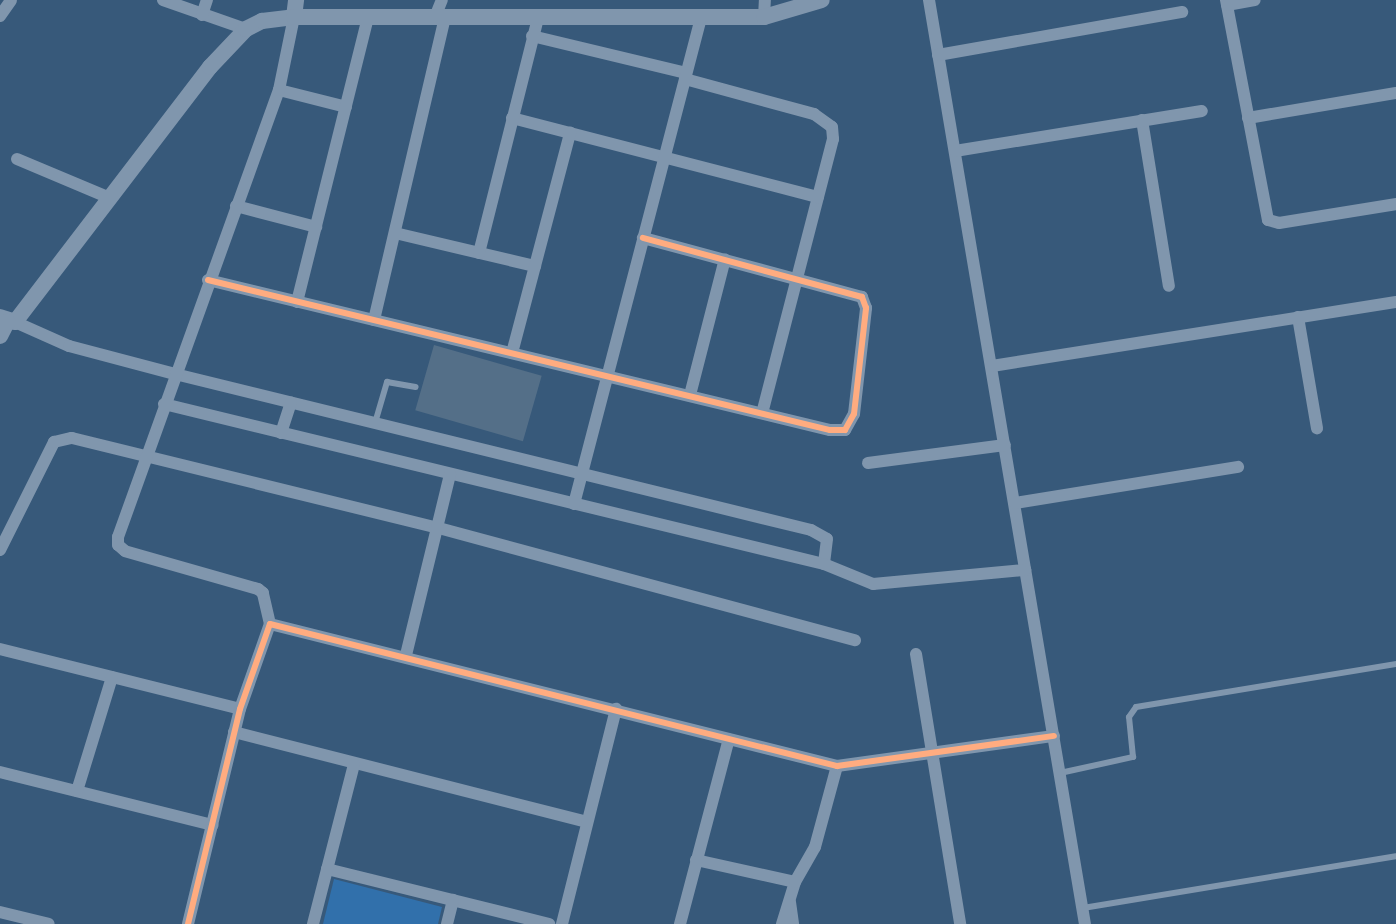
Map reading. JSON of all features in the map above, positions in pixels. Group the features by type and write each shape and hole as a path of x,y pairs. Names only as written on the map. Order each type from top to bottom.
{"street":[{"path":"0,16 11,0"},
{"path":"163,0 246,30"},
{"path":"202,15 207,0"},
{"path":"188,924 240,709 270,624 263,593 258,589 121,549 118,537 208,280 279,90 296,0"},
{"path":"374,320 395,233 442,0"},
{"path":"764,17 765,0"},
{"path":"822,0 764,17 294,17 262,21 246,30 210,67 110,198 6,324 69,346 175,374 811,530 827,539 824,564"},
{"path":"929,0 1085,924"},
{"path":"1255,0 1227,2 1268,220 1279,223 1396,204"},
{"path":"938,54 1182,12"},
{"path":"297,302 368,17"},
{"path":"479,253 538,18"},
{"path":"574,504 701,18"},
{"path":"532,36 686,76 827,120 833,140 762,413"},
{"path":"279,90 346,107"},
{"path":"1248,118 1396,93"},
{"path":"955,151 1202,111"},
{"path":"512,118 818,197"},
{"path":"1142,120 1168,286"},
{"path":"512,353 570,133"},
{"path":"17,159 110,198"},
{"path":"236,206 316,227"},
{"path":"395,233 535,266"},
{"path":"208,280 838,432 851,423 865,301 855,293 643,238"},
{"path":"690,395 725,259"},
{"path":"992,366 1396,302"},
{"path":"1298,317 1317,428"},
{"path":"281,433 291,403"},
{"path":"164,404 824,564 873,584 1025,570"},
{"path":"0,550 49,451 62,437 145,459 435,527 855,640"},
{"path":"868,463 1005,445"},
{"path":"1015,503 1238,467"},
{"path":"406,655 435,527 450,474"},
{"path":"270,624 406,655 837,766 934,756 1054,736"},
{"path":"0,649 240,709"},
{"path":"916,654 960,924"},
{"path":"77,791 112,677"},
{"path":"562,924 616,709"},
{"path":"234,732 587,822"},
{"path":"680,924 729,739"},
{"path":"314,924 354,764"},
{"path":"782,924 795,882 815,848 837,766"},
{"path":"0,772 213,825"},
{"path":"696,860 795,882"},
{"path":"327,869 549,924"},
{"path":"789,898 793,924"},
{"path":"447,924 453,900"},
{"path":"0,912 49,924"}],"lane":[{"path":"375,423 387,382 416,387"},
{"path":"1060,773 1133,757 1129,717 1136,708 1396,664"},
{"path":"1082,908 1396,856"}],"shaded area":[{"path":"334,879 442,907 438,924 323,924"}],"building":[{"path":"434,345 542,376 523,441 415,410"}],"cycle path":[{"path":"208,280 830,430 845,430 854,414 866,308 862,297 643,238"},
{"path":"188,924 240,709 270,624 837,766 1054,736"}]}
